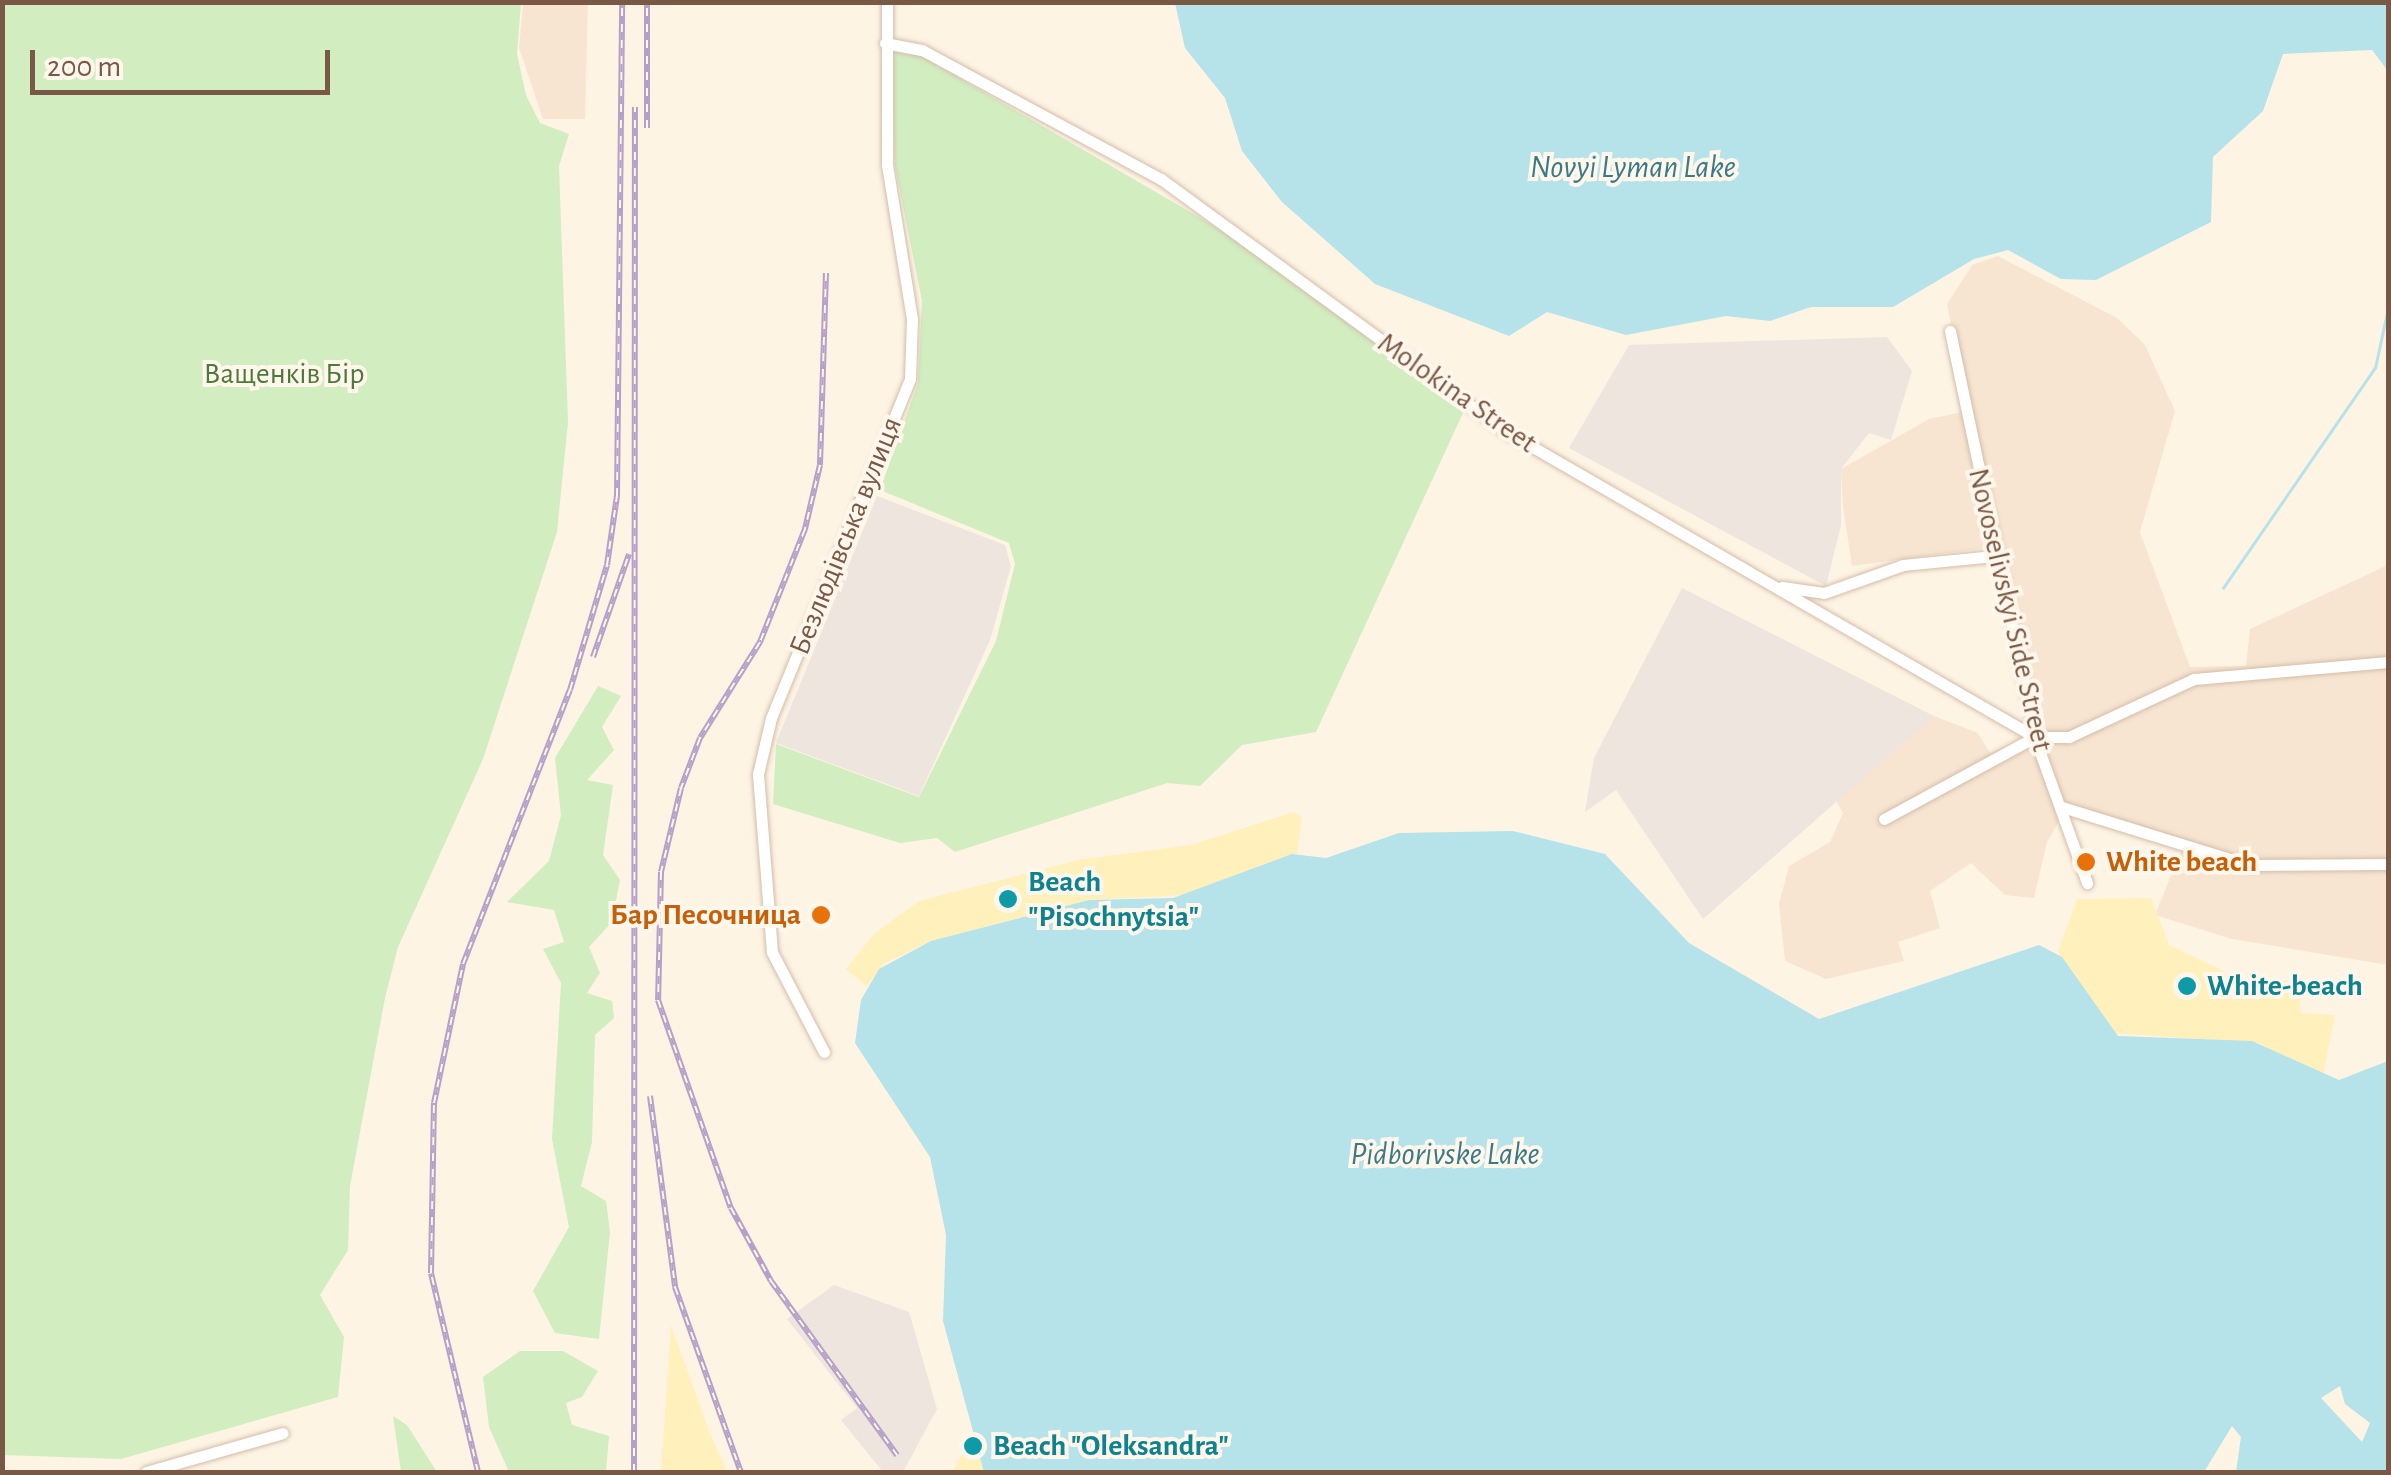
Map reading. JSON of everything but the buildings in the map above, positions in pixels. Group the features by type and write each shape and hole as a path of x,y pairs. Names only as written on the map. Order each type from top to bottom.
{"street":[{"name":"Безлюдівська вулиця","path":"824,1052 772,952 758,774 772,718 910,379 912,319 887,165 888,2"},
{"name":"Molokina Street","path":"885,43 922,50 1170,184 1478,413 1782,587 1807,612 2036,737"},
{"name":"Novoselivskyi Side Street","path":"1950,331 1994,556 2021,638 2036,737 2087,884"},
{"path":"1782,587 1824,593 1903,565 1994,556"},
{"path":"1884,819 2036,737 2069,736 2200,678 2388,662"},
{"path":"2062,807 2248,865 2388,864"},
{"path":"146,1472 284,1434"}],"shaded area":[{"path":"588,3 585,119 543,119 519,48 523,5"},
{"path":"1998,256 2117,318 2145,345 2175,411 2140,532 2190,667 2246,666 2250,629 2388,565 2388,965 2232,939 2155,915 2185,841 2069,804 2047,842 2034,898 2005,895 1971,863 1930,891 1940,928 1898,942 1904,961 1826,979 1785,961 1779,904 1789,866 1830,842 1843,813 1836,801 1857,779 1934,716 1978,733 1990,753 2047,732 2000,546 1852,566 1843,507 1841,469 1929,419 1968,411 1947,304 1972,265"},
{"path":"1887,337 1912,371 1891,440 1869,433 1841,469 1841,525 1826,586 1569,448 1629,345"},
{"path":"877,496 1005,545 1011,566 990,640 919,796 776,743"},
{"path":"1682,588 1934,716 1703,919 1616,790 1585,812 1594,758"},
{"path":"834,1285 909,1312 937,1409 903,1472 883,1472 841,1420 857,1408 787,1319"}],"green space":[{"name":"Ващенків Бір","path":"3,2 521,3 517,54 526,95 540,123 569,134 559,166 568,422 557,532 483,759 398,947 385,998 350,1186 348,1250 320,1295 344,1337 338,1397 121,1459 3,1455"},
{"path":"892,52 920,55 1278,263 1463,413 1316,732 1242,745 1200,786 1167,783 955,852 937,838 900,843 773,804 776,744 919,797 996,641 1015,564 1009,543 880,490 918,383 922,301 895,166"},
{"path":"598,686 621,696 602,727 614,750 587,780 613,785 603,855 620,880 612,922 589,947 600,973 587,993 612,1001 614,1018 595,1035 592,1142 581,1186 606,1201 610,1232 599,1339 555,1333 533,1291 569,1227 552,1139 561,983 543,949 564,942 554,910 507,902 549,861 561,815 555,758"},
{"path":"520,1351 563,1351 598,1371 582,1397 566,1403 572,1425 609,1436 606,1472 509,1472 489,1427 483,1377"},
{"path":"393,1416 407,1425 437,1472 401,1472"}],"sand":[{"name":"Beach \"Pisochnytsia\"","path":"1294,812 1302,818 1297,853 1184,895 1089,900 931,941 885,963 866,986 846,969 874,934 919,901 1078,860 1191,845"},
{"name":"White-beach","path":"2151,898 2169,945 2234,976 2298,982 2301,1013 2335,1015 2323,1076 2258,1043 2113,1033 2058,952 2077,899"},
{"path":"671,1325 709,1431 727,1472 661,1472"},
{"name":"Beach \"Oleksandra\"","path":"977,1428 984,1472 952,1472"}],"water":[{"name":"Novyi Lyman Lake","path":"1175,3 2388,3 2388,71 2372,50 2283,54 2263,111 2213,157 2211,222 2096,280 2061,279 2008,250 1974,259 1893,307 1811,307 1770,321 1726,316 1626,335 1547,312 1509,336 1375,284 1282,202 1242,151 1225,98 1185,48"},
{"name":"Pidborivske Lake","path":"1513,831 1605,854 1689,943 1819,1019 2039,945 2062,957 2118,1036 2252,1041 2339,1080 2388,1061 2388,1472 2236,1472 2241,1437 2232,1426 2204,1472 984,1472 943,1321 946,1235 930,1157 855,1043 861,1000 879,969 931,941 1089,900 1173,898 1292,854 1326,858 1399,833","holes":["2340,1386 2345,1404 2370,1423 2362,1442 2321,1398"]}],"waterway":[{"path":"2223,588 2375,368 2388,308"}],"railway":[{"path":"478,1472 431,1273 434,1103 463,964 570,690 607,565 617,496 622,2"},
{"path":"647,2 647,128"},
{"path":"634,1472 635,107"},
{"path":"826,273 820,465 805,529 760,642 700,738 681,788 661,872 658,1000 731,1208 771,1281 897,1455"},
{"path":"593,657 629,554"},
{"path":"650,1096 675,1287 741,1472"}],"place":[{"name":"White beach","path":"2086,862"},
{"name":"Beach \"Pisochnytsia\"","path":"1008,899"},
{"name":"Бар Песочница","path":"821,915"},
{"name":"White-beach","path":"2187,986"},
{"name":"Beach \"Oleksandra\"","path":"973,1446"}]}
